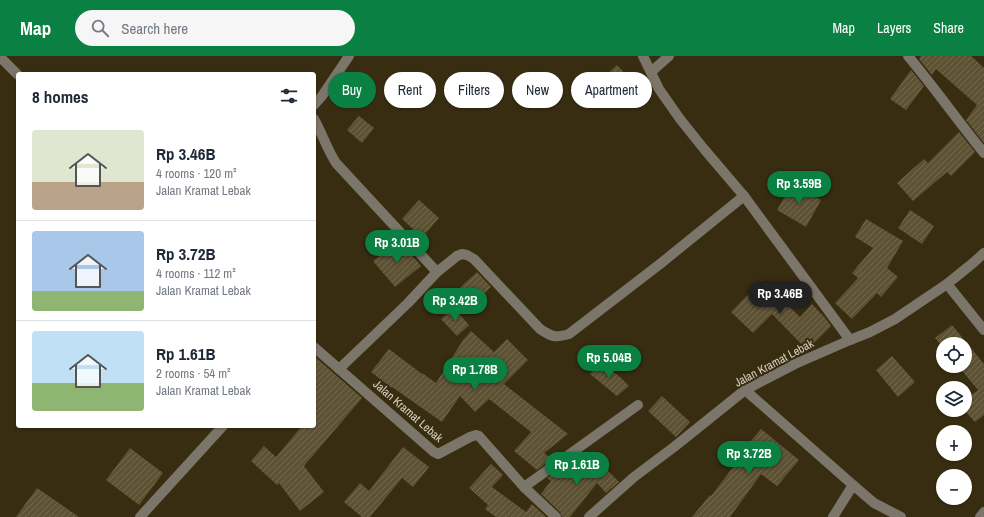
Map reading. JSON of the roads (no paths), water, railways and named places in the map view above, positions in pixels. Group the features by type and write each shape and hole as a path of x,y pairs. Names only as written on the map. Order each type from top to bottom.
{"street":[{"path":"316,103 349,56"},
{"path":"643,56 651,72 669,56"},
{"path":"908,56 984,153"},
{"path":"0,57 16,72"},
{"path":"652,74 659,88 680,119 744,196 850,340"},
{"path":"316,123 336,163 437,272"},
{"path":"339,369 408,303 437,272 457,256 462,254 474,259 540,330 551,336 559,337 569,334 660,264 744,196"},
{"name":"Jalan Kramat Lebak","path":"589,517 634,477 745,390 795,364 870,332 895,319 947,284 973,264 984,253"},
{"path":"947,284 984,330"},
{"name":"Jalan Kramat Lebak","path":"316,349 434,452 438,454 470,437 476,435 479,436 524,487 556,517"},
{"path":"745,390 874,503 901,517"},
{"path":"524,487 638,405"},
{"path":"140,517 221,428"},
{"path":"833,517 853,485"},
{"path":"980,517 984,512"}]}
